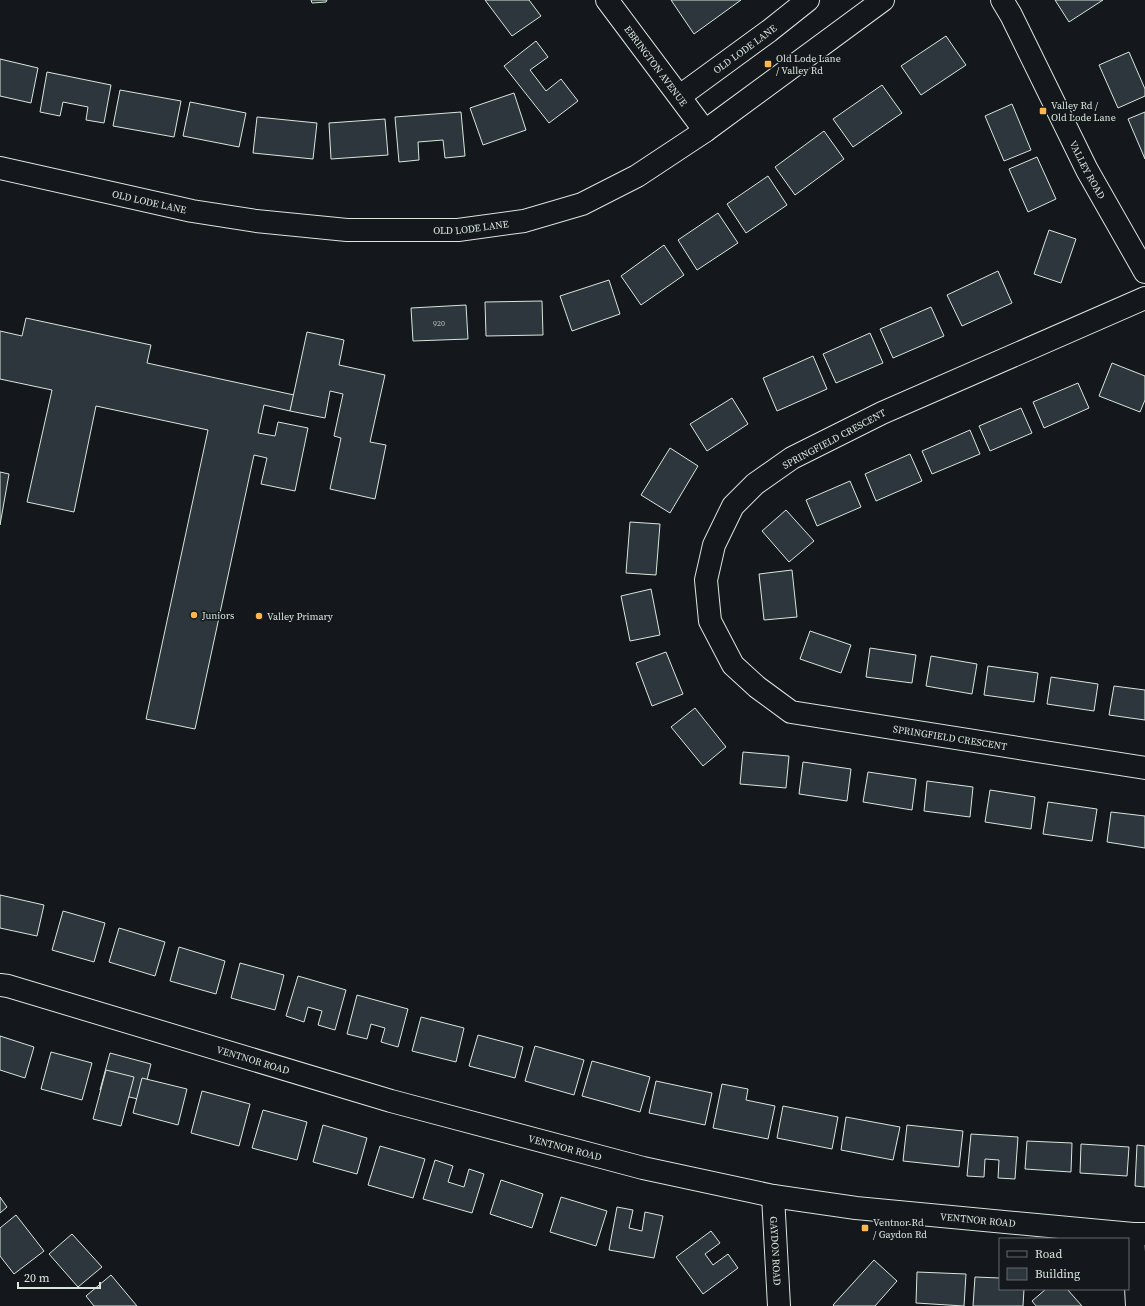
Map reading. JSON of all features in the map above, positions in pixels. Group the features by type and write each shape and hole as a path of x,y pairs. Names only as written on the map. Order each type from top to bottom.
{"street":[{"name":"EBRINGTON AVENUE","path":"607,0 705,131"},
{"name":"OLD LODE LANE","path":"680,96 768,32 808,0"},
{"name":"OLD LODE LANE","path":"0,168 192,211 256,221 347,230 458,230 524,221 582,204 637,176 705,131 883,0"},
{"name":"VALLEY ROAD","path":"1002,0 1011,15 1087,170 1145,272"},
{"name":"SPRINGFIELD CRESCENT","path":"1145,298 882,413 792,458 755,484 733,506 714,545 706,580 710,621 733,665 757,687 791,712 1145,768"},
{"name":"VENTNOR ROAD","path":"0,985 8,986 398,1103 643,1168 773,1196 856,1208 1139,1234"},
{"name":"GAYDON ROAD","path":"773,1196 779,1306"},
{"path":"1137,1306 1139,1234"}],"building":[{"path":"311,0 327,0 326,2 312,3"},
{"path":"485,0 529,0 541,16 512,36"},
{"path":"671,0 741,0 694,34"},
{"path":"1055,0 1103,0 1069,22"},
{"path":"946,36 966,65 921,95 901,66"},
{"path":"536,41 548,57 530,70 546,91 561,79 578,101 549,123 504,66"},
{"path":"1129,52 1145,89 1145,96 1118,108 1099,65"},
{"path":"0,59 38,68 31,103 0,96"},
{"path":"47,72 111,85 104,123 86,120 88,107 63,102 60,116 40,112"},
{"path":"882,85 902,113 853,147 833,119"},
{"path":"120,90 181,101 174,137 113,126"},
{"path":"514,93 526,130 483,145 470,108"},
{"path":"190,102 246,113 239,147 183,136"},
{"path":"1012,104 1031,150 1004,161 985,116"},
{"path":"461,112 465,156 445,158 443,140 418,142 419,160 399,162 395,117"},
{"path":"1145,112 1145,159 1128,119"},
{"path":"257,117 317,123 313,159 253,153"},
{"path":"385,119 388,155 331,159 329,123"},
{"path":"824,131 844,159 795,195 775,167"},
{"path":"1037,157 1056,199 1028,212 1009,169"},
{"path":"768,176 787,205 746,233 727,204"},
{"path":"718,213 738,243 697,270 678,240"},
{"path":"1049,230 1076,239 1061,283 1034,274"},
{"path":"664,245 684,275 641,305 621,276"},
{"path":"998,271 1012,303 962,326 947,295"},
{"path":"609,280 620,314 572,331 560,296"},
{"path":"542,301 543,335 486,336 485,302"},
{"path":"466,305 468,339 413,341 411,308"},
{"path":"931,307 944,336 893,358 880,329"},
{"name":"Juniors","path":"26,318 151,345 147,363 294,395 290,411 264,405 258,433 275,436 278,422 308,428 295,491 261,484 267,458 254,455 195,729 146,719 208,430 96,406 74,512 27,502 52,390 0,379 0,331 22,336"},
{"path":"307,332 344,340 339,365 385,375 370,442 386,445 375,499 330,489 341,438 334,436 343,394 330,391 325,418 290,411"},
{"path":"870,333 883,363 836,383 823,354"},
{"path":"813,356 827,389 777,411 763,378"},
{"path":"1112,363 1145,376 1145,400 1140,412 1099,396"},
{"path":"1078,383 1089,408 1044,428 1033,402"},
{"path":"732,398 748,424 707,451 690,424"},
{"path":"1021,408 1032,433 990,451 979,426"},
{"path":"970,430 980,454 932,474 922,451"},
{"path":"670,448 698,466 670,513 641,495"},
{"path":"910,454 922,481 876,501 865,474"},
{"path":"0,472 9,474 0,525"},
{"path":"850,481 861,507 817,526 806,500"},
{"path":"786,510 814,541 789,562 762,531"},
{"path":"630,522 660,524 656,575 626,573"},
{"path":"792,570 797,617 764,620 759,574"},
{"path":"651,589 660,635 630,641 621,596"},
{"path":"810,631 851,645 841,673 800,659"},
{"path":"870,648 916,655 912,683 866,677"},
{"path":"666,652 683,694 652,706 636,663"},
{"path":"931,656 977,664 972,694 926,686"},
{"path":"988,666 1038,673 1034,702 984,695"},
{"path":"1051,677 1098,684 1094,711 1047,704"},
{"path":"1114,686 1145,690 1145,720 1109,715"},
{"path":"695,708 726,747 703,766 671,727"},
{"path":"743,752 789,756 786,788 740,784"},
{"path":"803,762 851,769 847,801 799,794"},
{"path":"868,772 916,779 912,810 863,802"},
{"path":"927,781 973,787 970,817 924,811"},
{"path":"990,790 1035,797 1031,829 985,822"},
{"path":"1048,802 1097,809 1092,841 1043,834"},
{"path":"1111,812 1145,816 1145,848 1107,842"},
{"path":"0,895 44,905 37,936 0,928"},
{"path":"63,911 105,923 94,962 52,950"},
{"path":"119,928 165,942 155,976 109,962"},
{"path":"179,947 225,961 216,994 170,981"},
{"path":"240,963 284,975 275,1010 231,998"},
{"path":"298,976 346,990 335,1030 318,1025 322,1011 308,1007 304,1022 286,1016"},
{"path":"357,995 408,1009 398,1047 381,1042 385,1028 371,1024 367,1039 347,1034"},
{"path":"421,1017 464,1028 456,1062 412,1051"},
{"path":"478,1035 523,1047 515,1078 469,1066"},
{"path":"0,1036 34,1047 25,1078 0,1070"},
{"path":"535,1046 584,1060 574,1095 525,1081"},
{"path":"51,1052 92,1063 82,1100 41,1089"},
{"path":"110,1053 151,1064 142,1100 100,1090"},
{"path":"592,1061 650,1077 640,1112 582,1096"},
{"path":"106,1070 134,1077 121,1126 93,1119"},
{"path":"142,1078 187,1089 178,1125 133,1113"},
{"path":"656,1081 712,1093 705,1125 649,1113"},
{"path":"722,1084 748,1089 746,1100 775,1106 768,1139 713,1128"},
{"path":"202,1091 250,1104 239,1146 191,1133"},
{"path":"783,1106 838,1117 832,1149 777,1138"},
{"path":"263,1110 307,1122 297,1160 252,1148"},
{"path":"846,1117 900,1127 893,1160 841,1150"},
{"path":"323,1125 367,1138 357,1174 313,1162"},
{"path":"907,1125 963,1131 959,1167 903,1161"},
{"path":"971,1134 1018,1137 1015,1179 998,1178 999,1160 985,1159 984,1177 967,1176"},
{"path":"1027,1141 1072,1143 1071,1172 1025,1169"},
{"path":"1081,1144 1129,1147 1127,1176 1080,1173"},
{"path":"1137,1145 1145,1146 1145,1187 1135,1186"},
{"path":"380,1146 425,1159 413,1198 368,1185"},
{"path":"435,1160 453,1166 448,1182 464,1187 469,1169 484,1174 472,1213 423,1199"},
{"path":"501,1180 543,1194 532,1228 490,1214"},
{"path":"0,1197 7,1207 0,1213"},
{"path":"561,1197 607,1211 596,1246 550,1232"},
{"path":"617,1207 633,1210 629,1228 642,1231 645,1212 663,1216 654,1258 609,1250"},
{"path":"16,1215 44,1251 14,1274 0,1256 0,1228"},
{"path":"711,1231 720,1243 705,1254 713,1265 728,1254 738,1268 703,1294 676,1257"},
{"path":"72,1234 102,1267 78,1287 49,1254"},
{"path":"874,1260 897,1281 875,1306 834,1306 833,1305"},
{"path":"917,1272 966,1274 964,1306 916,1303"},
{"path":"111,1275 137,1306 94,1306 86,1296"},
{"path":"975,1277 999,1278 999,1290 1024,1290 1023,1306 973,1306"},
{"path":"1045,1290 1068,1290 1082,1306 1036,1306 1032,1301"}],"place":[{"name":"Old Lode Lane / Valley Rd","path":"768,64"},
{"name":"Valley Rd / Old Lode Lane","path":"1043,111"},
{"name":"Juniors","path":"194,615"},
{"name":"Valley Primary","path":"259,616"},
{"name":"Ventnor Rd / Gaydon Rd","path":"865,1228"}]}
